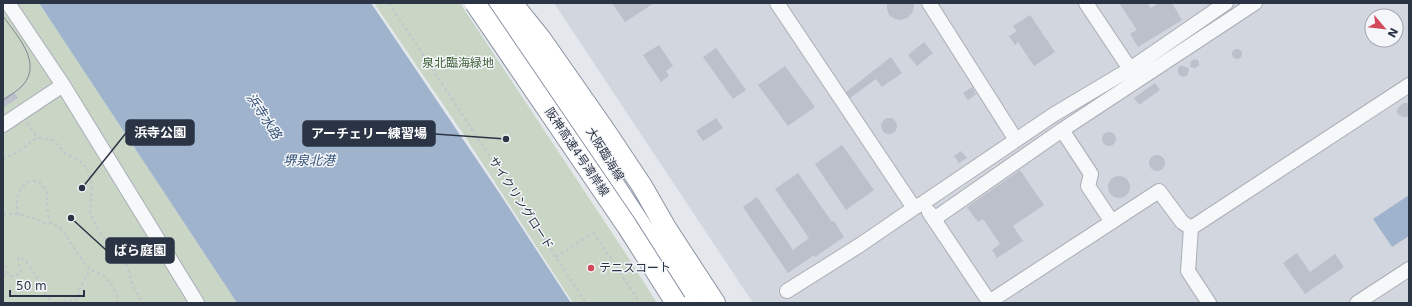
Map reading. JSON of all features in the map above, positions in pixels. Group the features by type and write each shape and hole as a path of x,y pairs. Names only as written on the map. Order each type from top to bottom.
{"highway":[{"name":"阪神高速4号湾岸線","path":"475,3 627,226 676,303"},
{"name":"阪神高速4号湾岸線","path":"492,3 546,81 692,303"},
{"path":"511,3 541,39 606,132 642,186 666,228 715,303"}],"main road":[{"path":"480,3 667,303"},
{"name":"大阪臨海線","path":"511,3 619,176 703,303"}],"lane":[{"path":"8,3 63,85 197,303"},
{"path":"778,3 918,206 934,219 989,302 1159,191 1182,222 1191,228"},
{"path":"929,3 1016,140"},
{"path":"1086,3 1130,69"},
{"path":"787,291 860,245 1053,115 1130,69 1226,3"},
{"path":"934,219 1062,130 1255,3"},
{"path":"3,125 63,85"},
{"path":"1191,228 1409,85"},
{"path":"1062,130 1091,174 1088,186 1112,222"},
{"path":"1191,228 1188,271 1209,303"},
{"path":"1357,303 1409,269"}],"path":[{"name":"サイクリングロード","path":"389,3 586,303"},
{"path":"21,113 38,139"},
{"path":"3,159 20,152 33,140 52,140 65,153 83,163 87,167 92,186 90,212 103,237 125,259 133,286 142,303"},
{"path":"19,214 17,211 16,198 24,184 29,182 37,182 44,187 47,193 48,214 51,223"},
{"path":"3,215 19,214 36,218 46,224 51,223 58,226 90,269 105,277 112,284 117,296 117,303"},
{"path":"594,232 640,303"},
{"path":"556,258 589,235"},
{"path":"3,274 9,276 18,275 21,272 18,259 20,257 24,259 36,277 43,292 52,303 75,300 79,297 79,290 90,269"},
{"path":"3,260 9,276"}],"shaded area":[{"path":"554,3 1409,3 1409,303 753,303"}],"green space":[{"path":"3,3 39,3 237,303 3,303"},
{"name":"泉北臨海緑地","path":"374,3 460,3 657,303 573,303 466,138"}],"water":[{"name":"堺泉北港","path":"39,3 371,3 500,194 571,303 237,303"},
{"path":"1409,195 1409,236 1392,247 1373,219"}],"building":[{"path":"612,3 654,3 625,22"},
{"path":"887,3 913,3 914,7 912,13 907,18 901,20 895,19 889,15"},
{"path":"1119,3 1147,3 1151,8 1159,3 1172,3 1182,20 1138,47 1130,34 1137,30"},
{"path":"1030,15 1055,52 1034,66 1018,42 1015,45 1009,36 1017,31 1013,26"},
{"path":"924,42 933,53 917,66 908,55"},
{"path":"659,45 673,66 666,71 669,76 661,82 643,55"},
{"path":"716,48 746,90 733,99 703,57"},
{"path":"1237,49 1242,54 1237,59 1232,54"},
{"path":"891,57 902,73 882,87 876,79 850,98 846,92"},
{"path":"1195,59 1199,61 1199,65 1195,68 1190,67 1191,61"},
{"path":"785,66 815,107 788,126 758,85"},
{"path":"1180,66 1189,68 1186,76 1183,77 1178,74 1178,68"},
{"path":"1155,83 1160,90 1139,105 1134,98"},
{"path":"972,87 976,94 968,100 963,93"},
{"path":"14,92 18,98 3,108 3,99"},
{"path":"1403,103 1409,103 1409,117 1403,117 1397,112 1398,108"},
{"path":"716,118 723,128 703,141 696,131"},
{"path":"886,118 892,118 897,123 895,132 892,134 886,134 881,129 881,123"},
{"path":"1106,132 1112,132 1116,136 1116,142 1112,146 1106,146 1102,142 1102,136"},
{"path":"842,145 874,190 846,210 815,164"},
{"path":"961,151 967,158 959,163 954,156"},
{"path":"1154,155 1160,155 1165,160 1163,169 1160,171 1154,171 1149,166 1149,160"},
{"path":"1020,170 1044,205 1013,226 1023,241 997,258 992,250 1000,244 983,219 978,222 967,207"},
{"path":"798,173 832,222 834,221 844,237 788,273 743,207 757,197 793,250 809,238 775,189"},
{"path":"1119,176 1127,179 1130,187 1127,195 1119,198 1111,195 1108,187 1111,179"},
{"path":"1297,253 1310,272 1335,254 1344,267 1305,294 1283,263"}],"tram line":[{"path":"3,16 25,49 29,58 30,67 28,76 23,85 3,100"}],"place":[{"name":"アーチェリー練習場","path":"506,139"},
{"name":"浜寺公園","path":"82,188"},
{"name":"ばら庭園","path":"71,218"},
{"name":"テニスコート","path":"591,268"}],"water label":[{"name":"浜寺水路","path":"264,116"}]}
